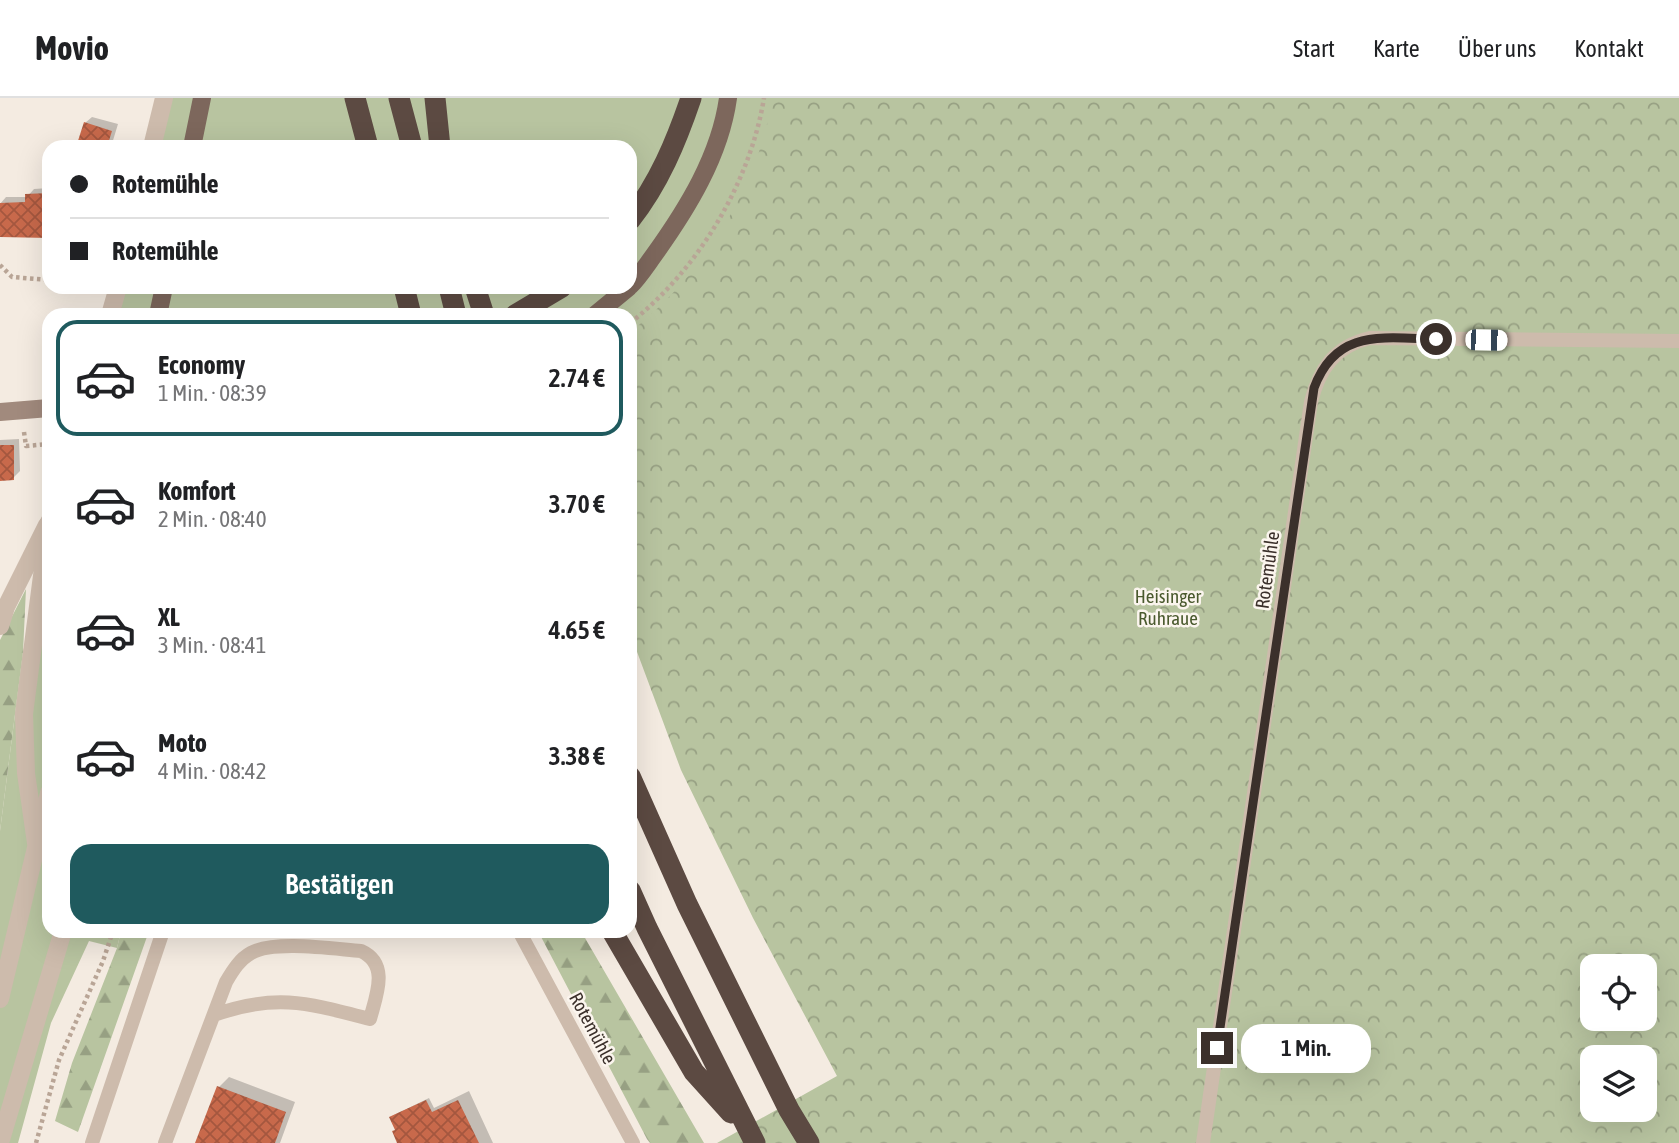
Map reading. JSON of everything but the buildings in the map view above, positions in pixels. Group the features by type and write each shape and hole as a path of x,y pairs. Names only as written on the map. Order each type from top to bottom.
{"highway":[{"path":"355,98 366,140"},
{"path":"399,98 410,140"},
{"path":"435,98 439,140"},
{"path":"637,209 663,170 691,98"},
{"path":"526,308 550,294"},
{"path":"637,792 687,904 808,1143"},
{"path":"637,906 752,1138"},
{"path":"616,938 694,1072 752,1138"}],"main road":[{"path":"193,140 202,98"},
{"path":"637,276 676,225 705,172 726,112 728,98"},
{"path":"603,308 620,294"},
{"path":"0,412 42,408"}],"street":[{"path":"154,140 164,98"},
{"path":"0,626 6,607 42,535"},
{"path":"37,850 26,773 24,714 42,575"},
{"path":"0,999 42,826"},
{"path":"0,1143 61,938"}],"lane":[{"name":"Rotemühle","path":"1203,1143 1311,402 1319,375 1335,354 1345,346 1370,338 1679,341"},
{"path":"92,1143 161,938"},
{"name":"Rotemühle","path":"523,938 633,1143"},
{"path":"165,1143 214,1015 233,971 243,958 262,948 313,947 361,951 368,954 378,968 380,976 370,1018 295,1002 276,1001 256,1002 214,1015"}],"path":[{"path":"637,316 675,281 703,245 724,209 745,164 764,98"},
{"path":"0,265 12,278 42,280"},
{"path":"21,410 26,446 42,445"},
{"path":"36,1143 59,1060 111,938"}],"green space":[{"path":"169,98 780,98 761,174 716,255 637,335 637,308 115,308 119,294 637,294 637,140 159,140"},
{"name":"Heisinger Ruhraue","path":"772,98 1679,98 1679,1143 717,1143 837,1076 753,918 681,770 637,652 637,326 656,310 703,258 740,197 765,132"},
{"path":"42,575 42,938 119,938 117,948 89,941 51,1023 18,1143 0,1143 0,831 23,652"},
{"path":"26,589 23,652 0,831 0,640"},
{"path":"119,938 147,938 78,1132 55,1121 72,1063"},
{"path":"542,938 585,938 704,1143 650,1143"}],"route":[{"path":"1217,1048 1314,388 1319,375 1335,354 1357,341 1370,338 1436,339"}]}
